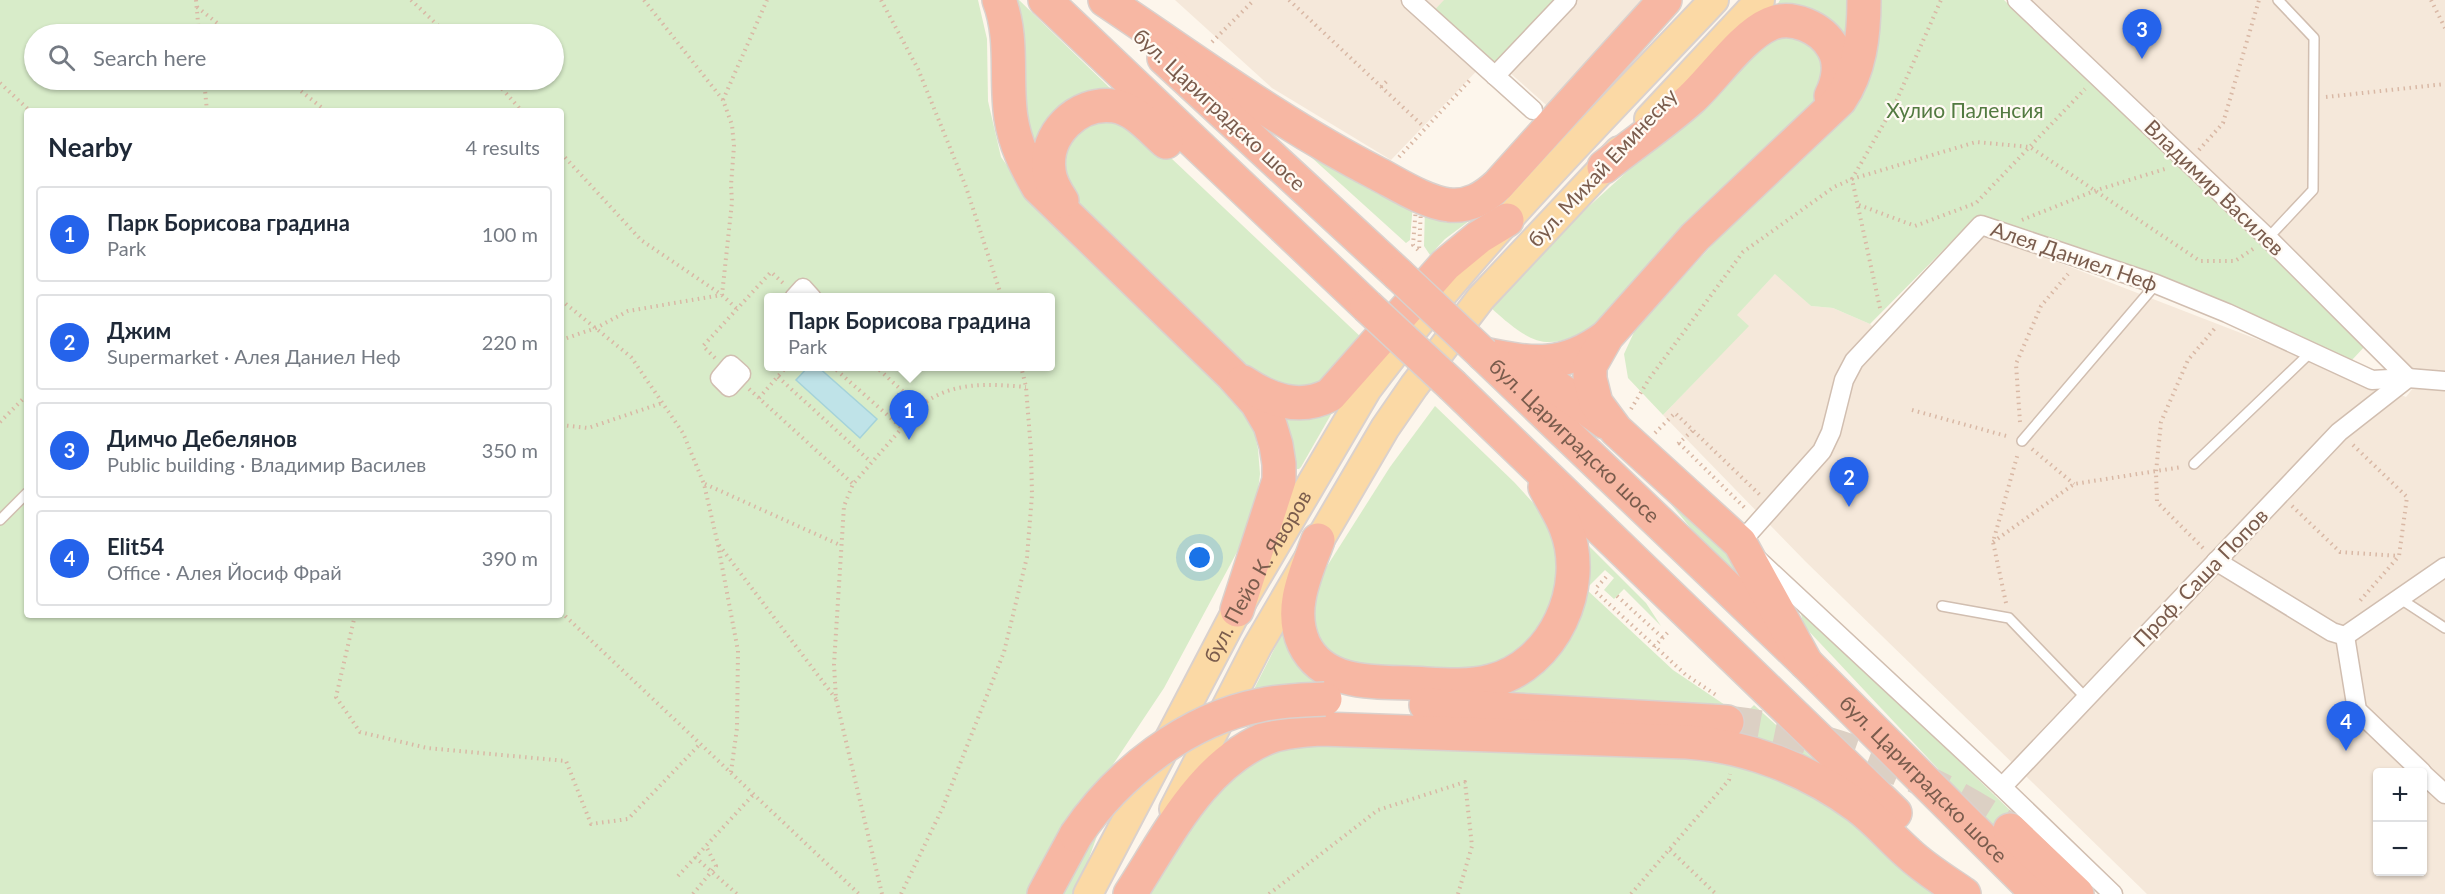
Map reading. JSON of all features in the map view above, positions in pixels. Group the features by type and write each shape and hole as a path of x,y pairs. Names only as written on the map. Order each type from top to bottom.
{"highway":[{"path":"999,0 1008,32 1011,117 1021,158 1038,187 1232,375 1257,403 1270,425 1279,464 1279,480 1237,610"},
{"name":"бул. Цариградско шосе","path":"1045,0 1453,386 1978,894"},
{"path":"1102,0 1313,140 1412,191 1440,203 1458,205 1476,201 1498,185 1665,0"},
{"name":"бул. Цариградско шосе","path":"1102,0 1483,354 1806,663 2038,894"},
{"path":"1483,354 1522,362 1545,363 1564,360 1590,349 1607,336 1695,237 1840,100 1852,82 1862,38 1864,0"},
{"path":"1604,167 1691,99 1751,37 1778,21 1799,22 1808,26 1822,34 1834,49 1838,69 1837,80 1827,104 1811,129"},
{"path":"1081,230 1056,191 1049,172 1049,156 1052,142 1069,120 1085,110 1098,107 1113,106 1125,109 1138,117 1174,150 1253,196"},
{"path":"1232,375 1265,397 1293,404 1320,400 1330,395 1445,265 1479,237 1507,220"},
{"path":"1607,336 1590,366 1590,379 1596,403 1621,424 1740,543 1806,663"},
{"path":"1522,362 1621,424"},
{"path":"1318,540 1300,592 1298,617 1305,645 1312,657 1324,667 1340,676 1360,681 1465,685 1492,681 1514,671 1533,658 1548,643 1566,608 1571,588 1572,553 1566,528 1532,462"},
{"path":"1044,894 1093,809 1116,784 1174,740 1231,714 1259,705 1291,700 1325,699 1727,722"},
{"path":"1130,894 1193,799 1223,766 1246,749 1274,736 1322,729 1687,742 1732,747 1756,754 1815,779 1858,807 1910,855 1964,894"},
{"path":"2010,830 2077,894"}],"main road":[{"name":"бул. Михай Еминеску","path":"1458,277 1507,220 1714,0"},
{"name":"бул. Михай Еминеску","path":"1449,339 1496,282 1760,0"},
{"name":"бул. Пейо К. Яворов","path":"1088,894 1237,610 1367,389 1458,277"},
{"name":"бул. Пейо К. Яворов","path":"1130,894 1257,647 1318,540 1385,428 1449,339"}],"street":[{"path":"1412,0 1533,110"},
{"path":"1490,70 1567,0"},
{"name":"Владимир Василев","path":"2017,0 2268,238 2408,378"},
{"name":"Алея Даниел Неф","path":"1740,543 1822,451 1831,432 1844,380 1854,361 1981,225 2156,284 2227,313 2372,380 2408,378 2445,381"},
{"name":"Проф. Саша Попов","path":"2002,787 2339,432 2408,378"},
{"path":"1740,543 2002,787 2113,894"},
{"path":"2216,561 2338,634 2357,710 2417,768"},
{"path":"2338,634 2399,598 2445,567"},
{"path":"2427,778 2445,794"}],"lane":[{"path":"2268,238 2313,190 2314,38 2278,0"},
{"path":"2022,441 2156,284"},
{"path":"2194,465 2312,351"},
{"path":"0,520 24,496"},
{"path":"2399,598 2445,628"},
{"path":"1942,606 2010,618 2086,699"}],"path":[{"path":"196,0 198,24"},
{"path":"411,0 436,24"},
{"path":"644,0 723,100 732,125 734,146 732,202 722,295"},
{"path":"723,100 767,0"},
{"path":"881,0 918,69 966,187 1001,293"},
{"path":"1210,45 1254,0"},
{"path":"1288,0 1424,127"},
{"path":"1884,328 1852,179 1895,104 1941,0"},
{"path":"2432,0 2445,28"},
{"path":"197,6 219,24"},
{"path":"1397,159 1424,127 1490,70"},
{"path":"1858,205 1915,226 1976,203 2097,76"},
{"path":"1381,87 1388,80"},
{"path":"0,83 27,108"},
{"path":"2315,98 2445,84"},
{"path":"205,90 207,108"},
{"path":"300,90 322,108"},
{"path":"503,90 519,108"},
{"path":"1621,424 1649,379 1743,252 1834,187 1852,179 1976,142 2030,147 2200,261 2235,261 2268,238"},
{"path":"564,156 641,240 722,295 737,309"},
{"path":"1418,210 1419,251 1413,245 1418,210"},
{"path":"2010,618 1993,542 2022,441 2016,364 2041,306 2081,259"},
{"path":"728,369 703,346 771,272"},
{"path":"564,339 596,328 628,311 722,295"},
{"path":"564,302 631,357 682,433 704,484 738,651 737,728 731,772"},
{"path":"2216,561 2157,502 2156,471 2161,422 2188,360 2227,313"},
{"path":"783,371 759,398 853,484"},
{"path":"838,371 902,428"},
{"path":"880,371 920,407"},
{"path":"901,894 943,807 1004,652 1027,557 1032,495 1031,452 1026,387 1022,371"},
{"path":"778,377 872,462"},
{"path":"882,894 836,699 834,664 844,506 853,484 920,407 932,398 948,390 980,384 1026,387"},
{"path":"0,422 24,398"},
{"path":"564,425 588,428 662,403"},
{"path":"1912,410 2022,441 2074,484"},
{"path":"1648,440 1675,413 1765,500"},
{"path":"1672,451 1693,430"},
{"path":"2338,634 2399,556 2407,497 2339,432"},
{"path":"1679,443 1746,509"},
{"path":"1993,542 2074,484 2194,465"},
{"path":"704,484 840,545"},
{"path":"2280,495 2340,552 2399,556"},
{"path":"718,545 836,699"},
{"path":"1607,576 1594,590 1686,675"},
{"path":"1617,596 1663,638"},
{"path":"564,615 859,894"},
{"path":"354,618 336,698 360,732 427,748 566,761 591,824 628,819 700,744"},
{"path":"1654,647 1672,628"},
{"path":"1631,894 1729,780 1730,772"},
{"path":"1269,894 1378,810 1465,782 1472,846 1458,894"},
{"path":"678,876 753,795"},
{"path":"693,894 716,866 706,846"},
{"path":"1670,850 1716,894"},
{"path":"695,857 737,894"}],"shaded area":[{"path":"1175,0 1652,0 1553,111 1491,56 1391,160 1272,88"},
{"path":"2031,0 2445,0 2445,894 2147,894 1805,561 1663,415 1748,326 1736,315 1776,273 1811,306 1833,308 1870,324 1885,339 1985,234 2406,397 2421,378"}],"green space":[{"path":"0,0 978,0 987,39 988,101 1001,157 1026,192 1194,356 1243,409 1254,430 1260,474 1251,526 1164,688 1086,805 1033,894 0,894"},
{"path":"1009,0 1019,0 1113,91 1037,153 1027,132"},
{"path":"1444,0 1567,0 1495,76 1429,16"},
{"path":"1780,0 1854,0 1851,42 1777,5"},
{"name":"Хулио Паленсия","path":"1873,0 2004,0 2366,345 2352,360 2157,275 1975,218 1870,324 1833,308 1811,306 1775,274 1737,315 1749,326 1663,415 1628,378 1624,354 1635,330 1734,221 1843,116"},
{"path":"1781,31 1823,50 1827,91 1603,320 1569,338 1556,342 1544,342 1519,331 1490,307 1586,209"},
{"path":"1228,96 1413,203 1410,240 1406,243 1311,157"},
{"path":"1091,119 1136,125 1363,339 1318,386 1298,390 1256,374 1230,352 1080,208 1060,163 1063,148"},
{"path":"1489,206 1445,239 1430,255 1424,246 1425,207"},
{"path":"1435,406 1514,482 1548,519 1561,573 1545,626 1515,656 1482,670 1352,668 1329,657 1309,621 1317,582 1390,467"},
{"path":"1333,411 1301,467 1293,469 1280,418"},
{"path":"1677,499 1726,545 1753,592 1711,553 1671,504"},
{"path":"1587,544 1646,603 1661,626 1624,589 1614,599 1604,590 1614,578 1605,570 1586,589 1673,670 1728,707 1306,688 1251,695 1284,630 1306,665 1513,685"},
{"path":"1799,606 2019,819 2003,838 1804,626"},
{"path":"1754,705 1818,763 1738,739 1742,717"},
{"path":"1293,742 1715,757 1755,765 1844,808 1934,894 1150,894 1181,836 1221,779"},
{"path":"1097,836 1085,869 1072,894 1056,894"}],"water":[{"path":"804,371 823,371 877,419 860,438 796,380"}],"tunnel":[{"path":"1727,722 1801,736 1875,760 1945,791 2010,830"}],"place":[{"name":"Димчо Дебелянов","path":"2142,59"},
{"name":"Парк Борисова градина","path":"909,440"},
{"name":"Джим","path":"1849,507"},
{"name":"Elit54","path":"2346,751"}]}
